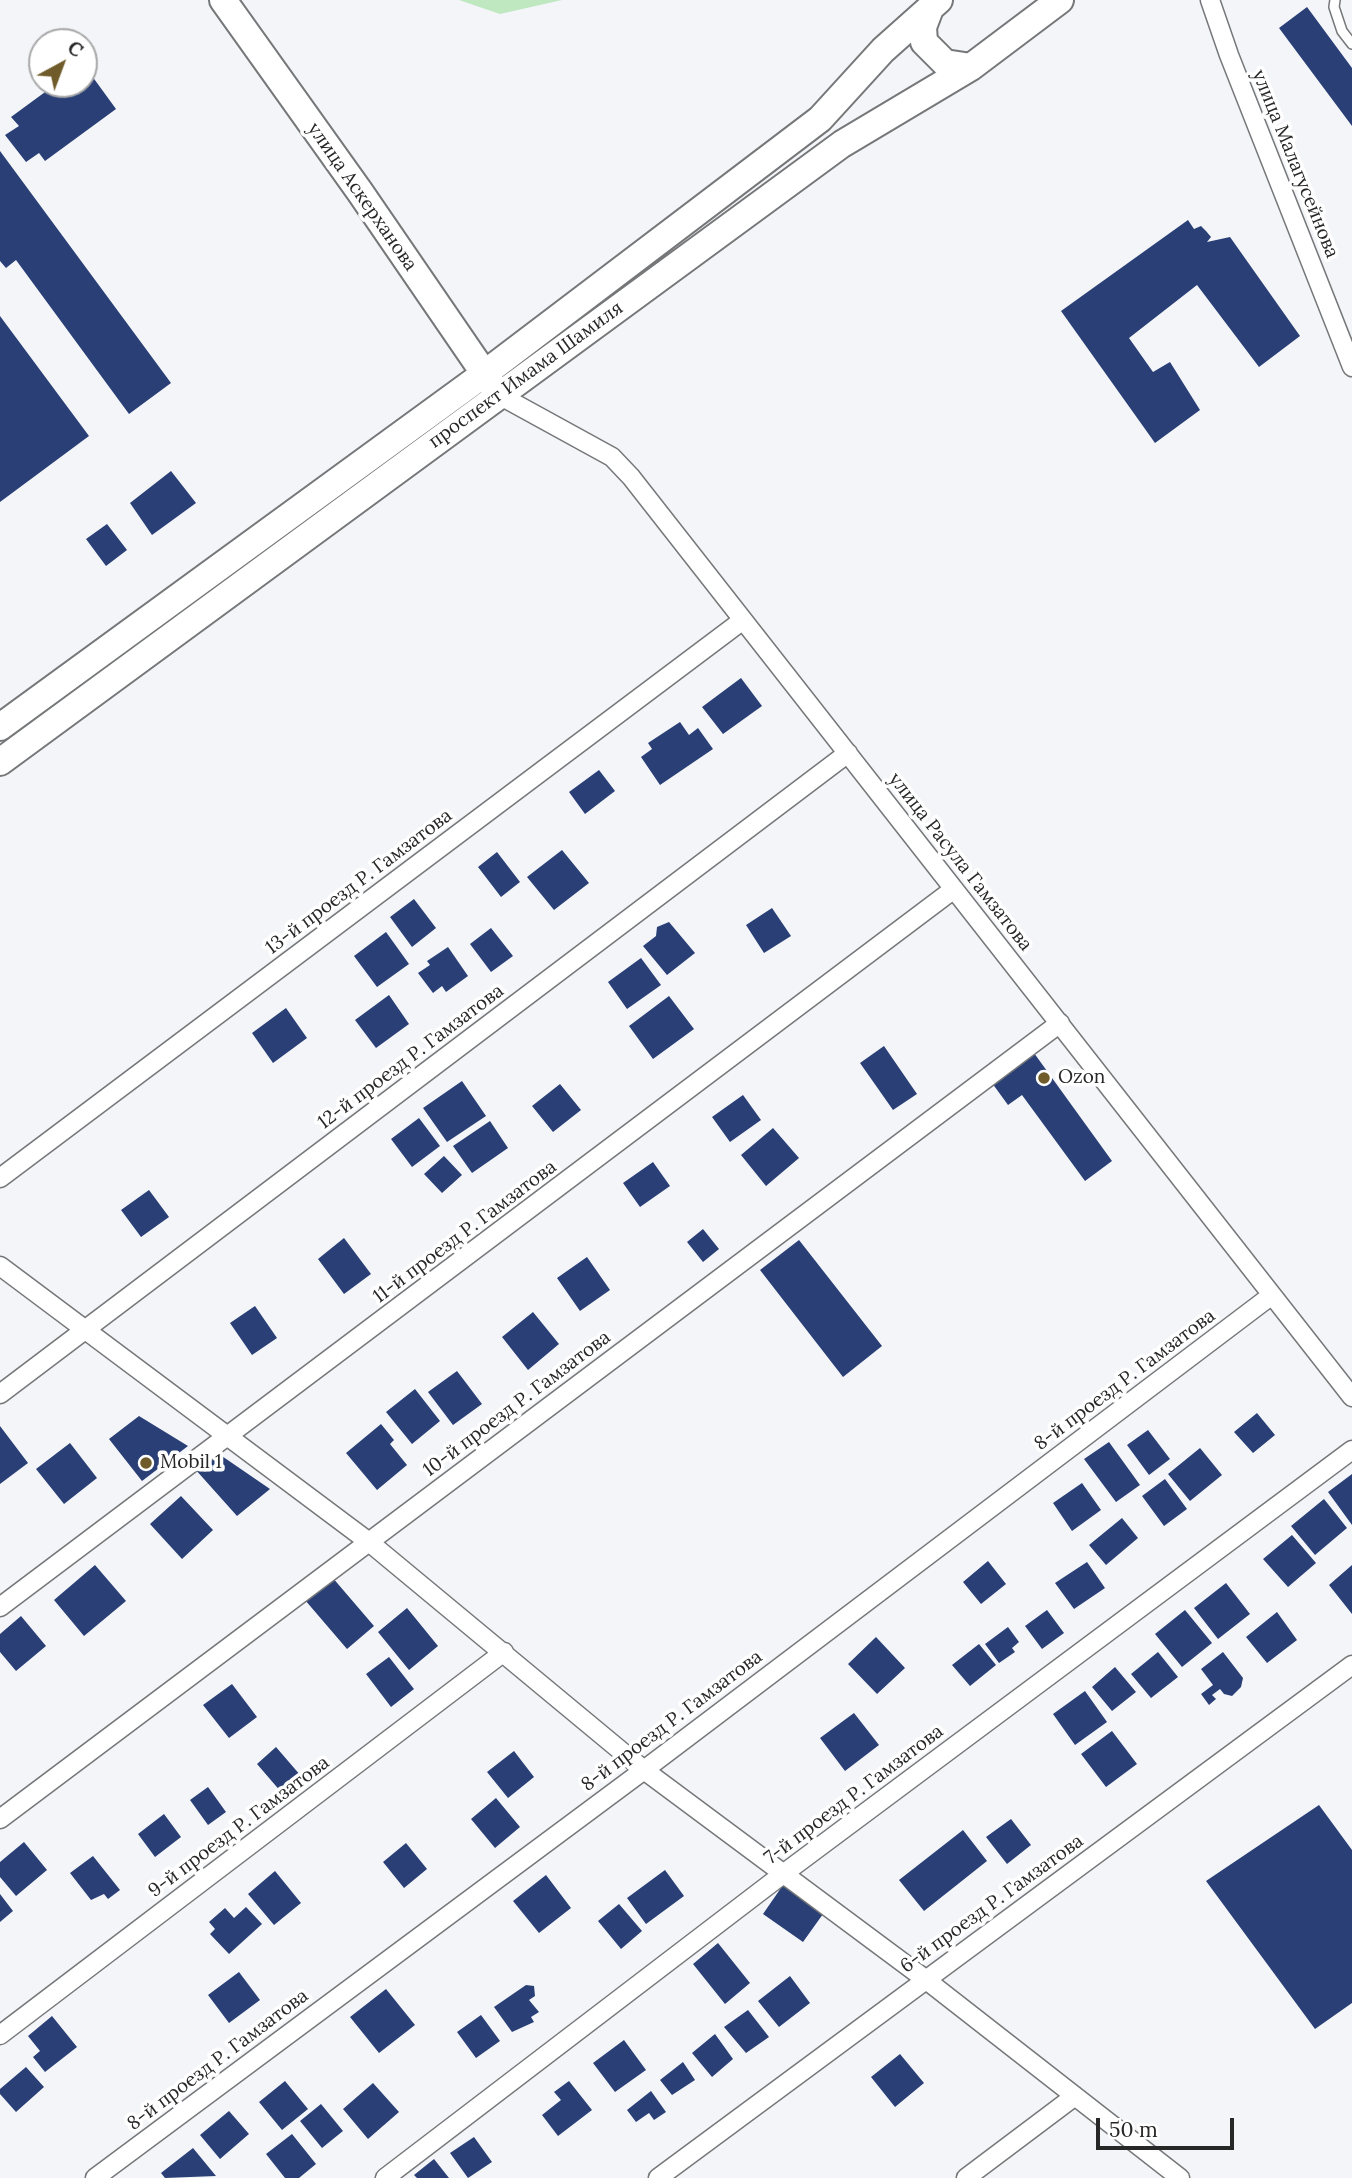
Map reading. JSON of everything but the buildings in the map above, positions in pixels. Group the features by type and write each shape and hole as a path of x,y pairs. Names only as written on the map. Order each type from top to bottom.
{"main road":[{"name":"улица Аскерханова","path":"223,0 492,384"},
{"name":"проспект Имама Шамиля","path":"0,727 492,384 842,144 971,66 1060,0"},
{"name":"проспект Имама Шамиля","path":"0,762 492,384 820,119 883,50 935,3"},
{"path":"935,3 923,27 924,42 945,64 971,66"}],"street":[{"path":"1198,0 1229,55"},
{"path":"1210,0 1229,55"},
{"name":"улица Малагусейнова","path":"1229,55 1352,367"},
{"name":"улица Расула Гамзатова","path":"492,384 612,457 631,477 1352,1397"},
{"name":"13-й проезд Р. Гамзатова","path":"0,1178 743,620"},
{"name":"12-й проезд Р. Гамзатова","path":"0,1394 848,753"},
{"name":"11-й проезд Р. Гамзатова","path":"0,1607 954,889"},
{"name":"10-й проезд Р. Гамзатова","path":"0,1819 1059,1023"},
{"path":"0,1266 84,1331 230,1435 369,1542 644,1770 925,1979 1180,2178"},
{"name":"8-й проезд Р. Гамзатова","path":"94,2178 644,1770 1272,1294"},
{"name":"7-й проезд Р. Гамзатова","path":"385,2178 783,1874 1352,1450"},
{"name":"9-й проезд Р. Гамзатова","path":"0,2035 504,1652"},
{"name":"6-й проезд Р. Гамзатова","path":"658,2178 1352,1665"},
{"path":"966,2178 1075,2096"}],"lane":[{"path":"1335,0 1334,7 1342,31 1352,44"}],"green space":[{"path":"459,0 562,0 500,14"}],"place":[{"name":"Ozon","path":"1044,1078"},
{"name":"Mobil 1","path":"146,1463"}]}
